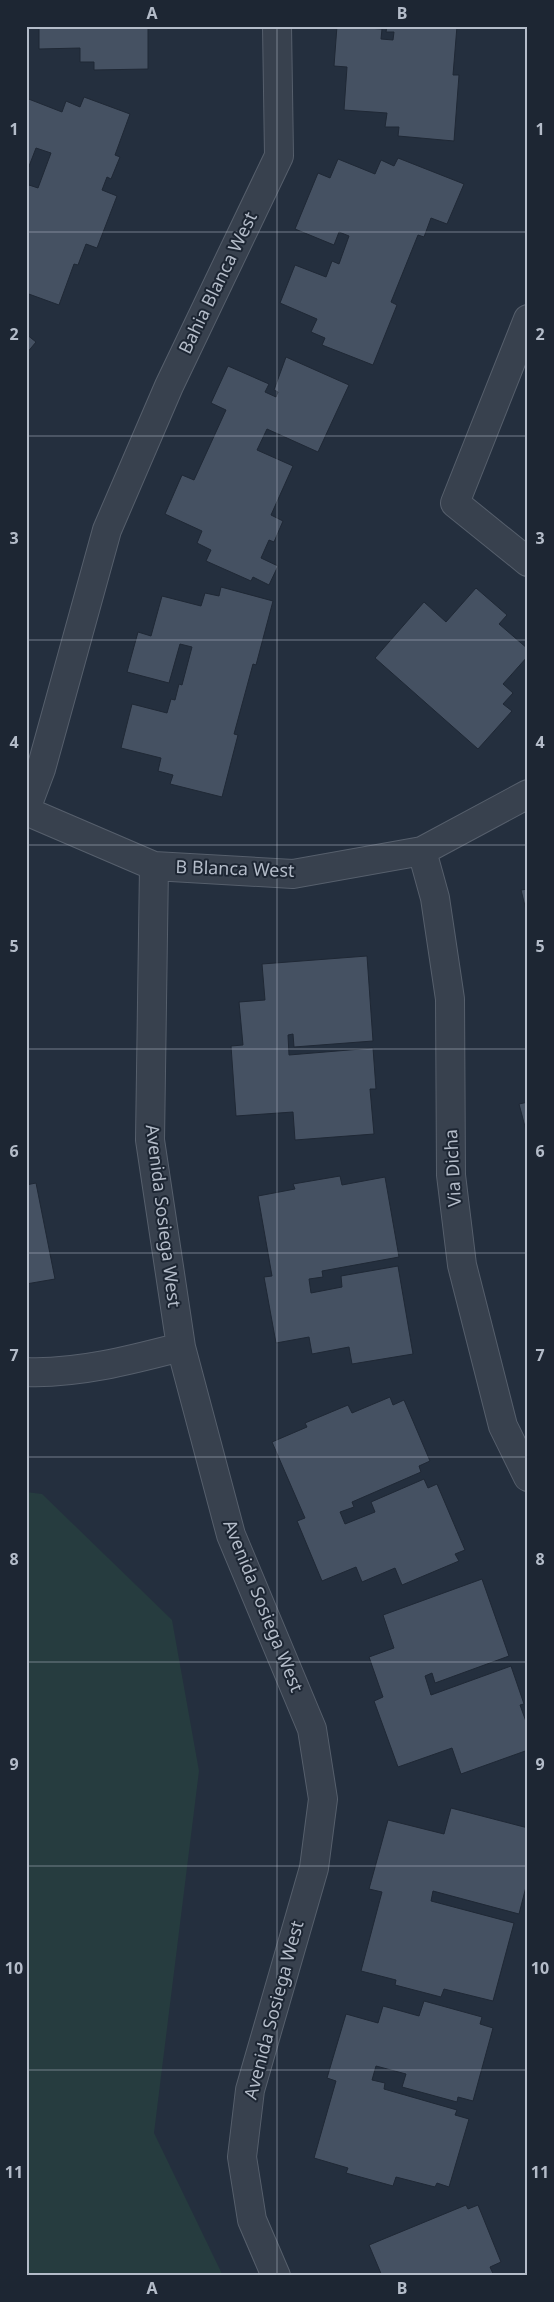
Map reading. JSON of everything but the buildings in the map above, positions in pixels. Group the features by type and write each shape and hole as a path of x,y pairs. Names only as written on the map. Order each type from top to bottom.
{"street":[{"name":"Bahia Blanca West","path":"107,530 168,386 279,156 277,26"},
{"path":"528,319 455,503 528,562"},
{"name":"B Blanca West","path":"107,530 41,769 26,810 154,866 293,874 422,851 528,794"},
{"name":"Via Dicha","path":"422,851 435,898 450,999 451,1174 462,1265 503,1426 528,1477"},
{"name":"Avenida Sosiega West","path":"154,866 150,1140 181,1347 231,1536 312,1729 323,1799 314,1868 250,2090 242,2157 252,2220 276,2276"},
{"path":"26,1372 53,1373 134,1359 181,1347"}],"green space":[{"path":"26,1492 42,1494 172,1620 199,1771 154,2133 223,2276 26,2276"}]}
